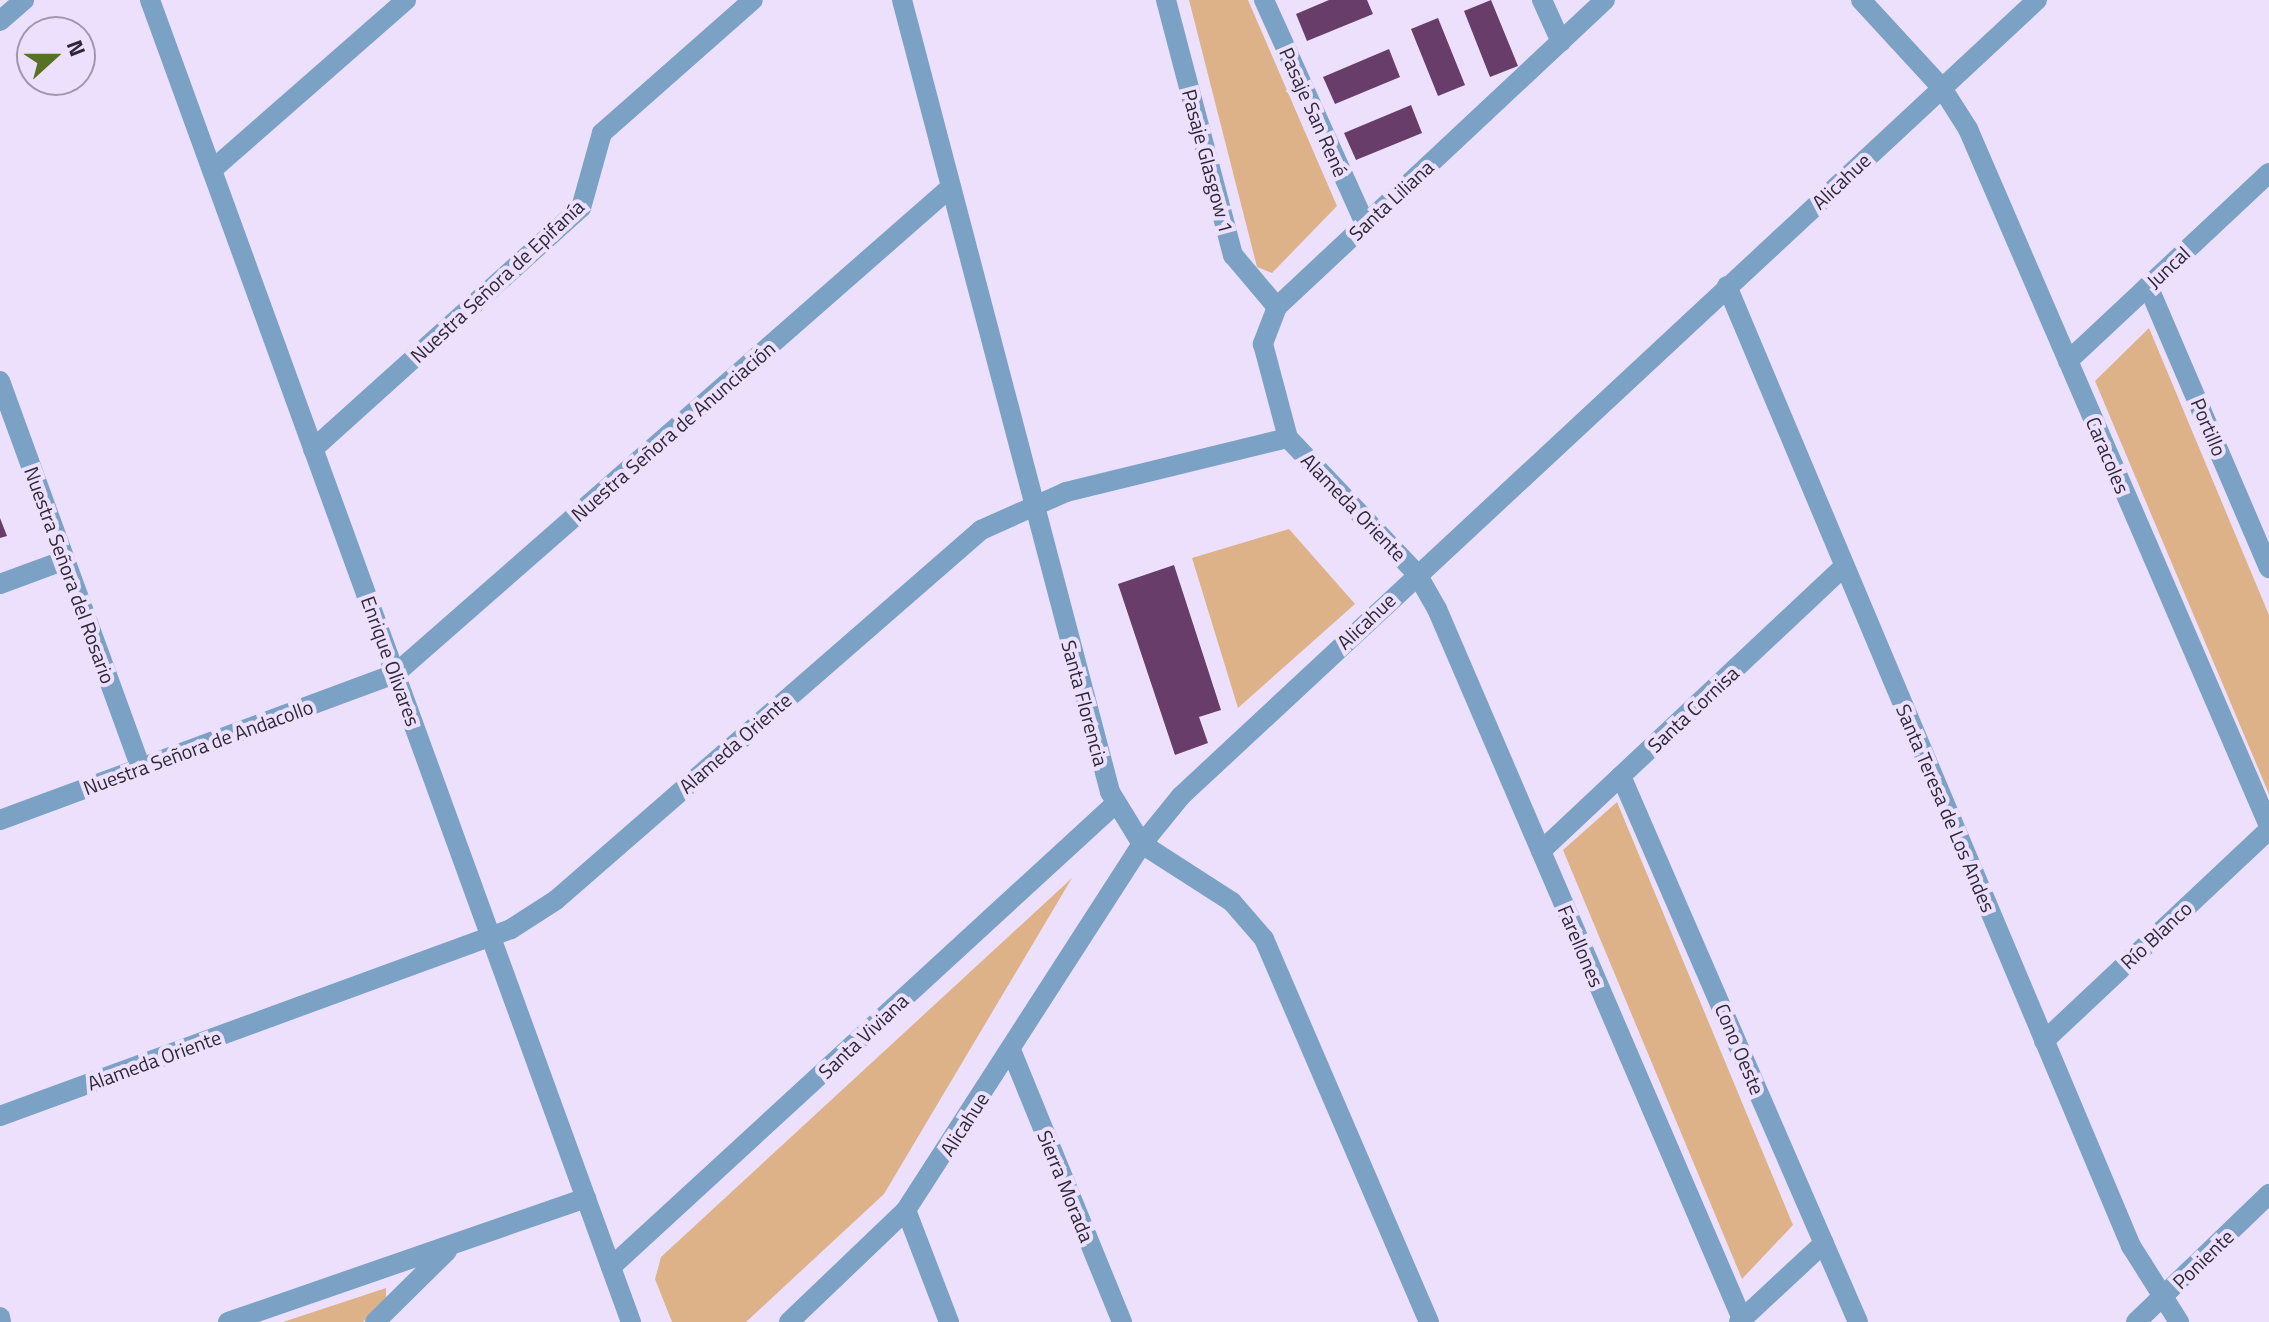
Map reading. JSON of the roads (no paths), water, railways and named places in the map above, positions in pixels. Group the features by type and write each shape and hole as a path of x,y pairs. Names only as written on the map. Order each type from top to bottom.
{"street":[{"path":"0,21 24,0"},
{"name":"Enrique Olivares","path":"150,0 631,1322"},
{"path":"212,170 406,0"},
{"name":"Nuestra Señora de Epifanía","path":"313,449 581,208 602,133 753,0"},
{"name":"Santa Florencia","path":"902,0 1115,804 1142,844 1232,902 1264,939 1429,1322"},
{"name":"Pasaje Glasgow 1","path":"1166,0 1233,255 1277,307"},
{"name":"Pasaje San René","path":"1264,0 1365,224"},
{"path":"1542,0 1561,42"},
{"name":"Santa Liliana","path":"1288,438 1263,344 1277,307 1605,0"},
{"name":"Caracoles","path":"1861,0 1942,88 1968,129 2269,828"},
{"name":"Alicahue","path":"789,1322 906,1210 1142,844 1225,752 2037,0"},
{"name":"Juncal","path":"2068,361 2269,173"},
{"name":"Nuestra Señora de Anunciación","path":"395,674 951,187"},
{"name":"Santa Teresa de Los Andes","path":"1727,286 2131,1246 2161,1299 2179,1322"},
{"name":"Portillo","path":"2148,286 2269,568"},
{"name":"Nuestra Señora del Rosario","path":"0,381 141,768"},
{"name":"Alameda Oriente","path":"0,1116 491,938 556,900 965,543 1033,503 1288,438 1417,574"},
{"path":"0,584 65,560"},
{"name":"Santa Cornisa","path":"1541,851 1844,566"},
{"name":"Farellones","path":"1417,574 1541,851 1740,1321"},
{"name":"Nuestra Señora de Andacollo","path":"0,820 395,674"},
{"name":"Cono Oeste","path":"1621,776 1858,1322"},
{"name":"Santa Viviana","path":"611,1267 1115,804"},
{"name":"Río Blanco","path":"2044,1041 2269,828"},
{"name":"Sierra Morada","path":"1011,1050 1122,1322"},
{"name":"Poniente","path":"2136,1322 2269,1194"},
{"path":"228,1322 586,1198"},
{"path":"906,1210 949,1322"},
{"path":"1740,1321 1824,1243"},
{"path":"375,1322 453,1245"}]}
